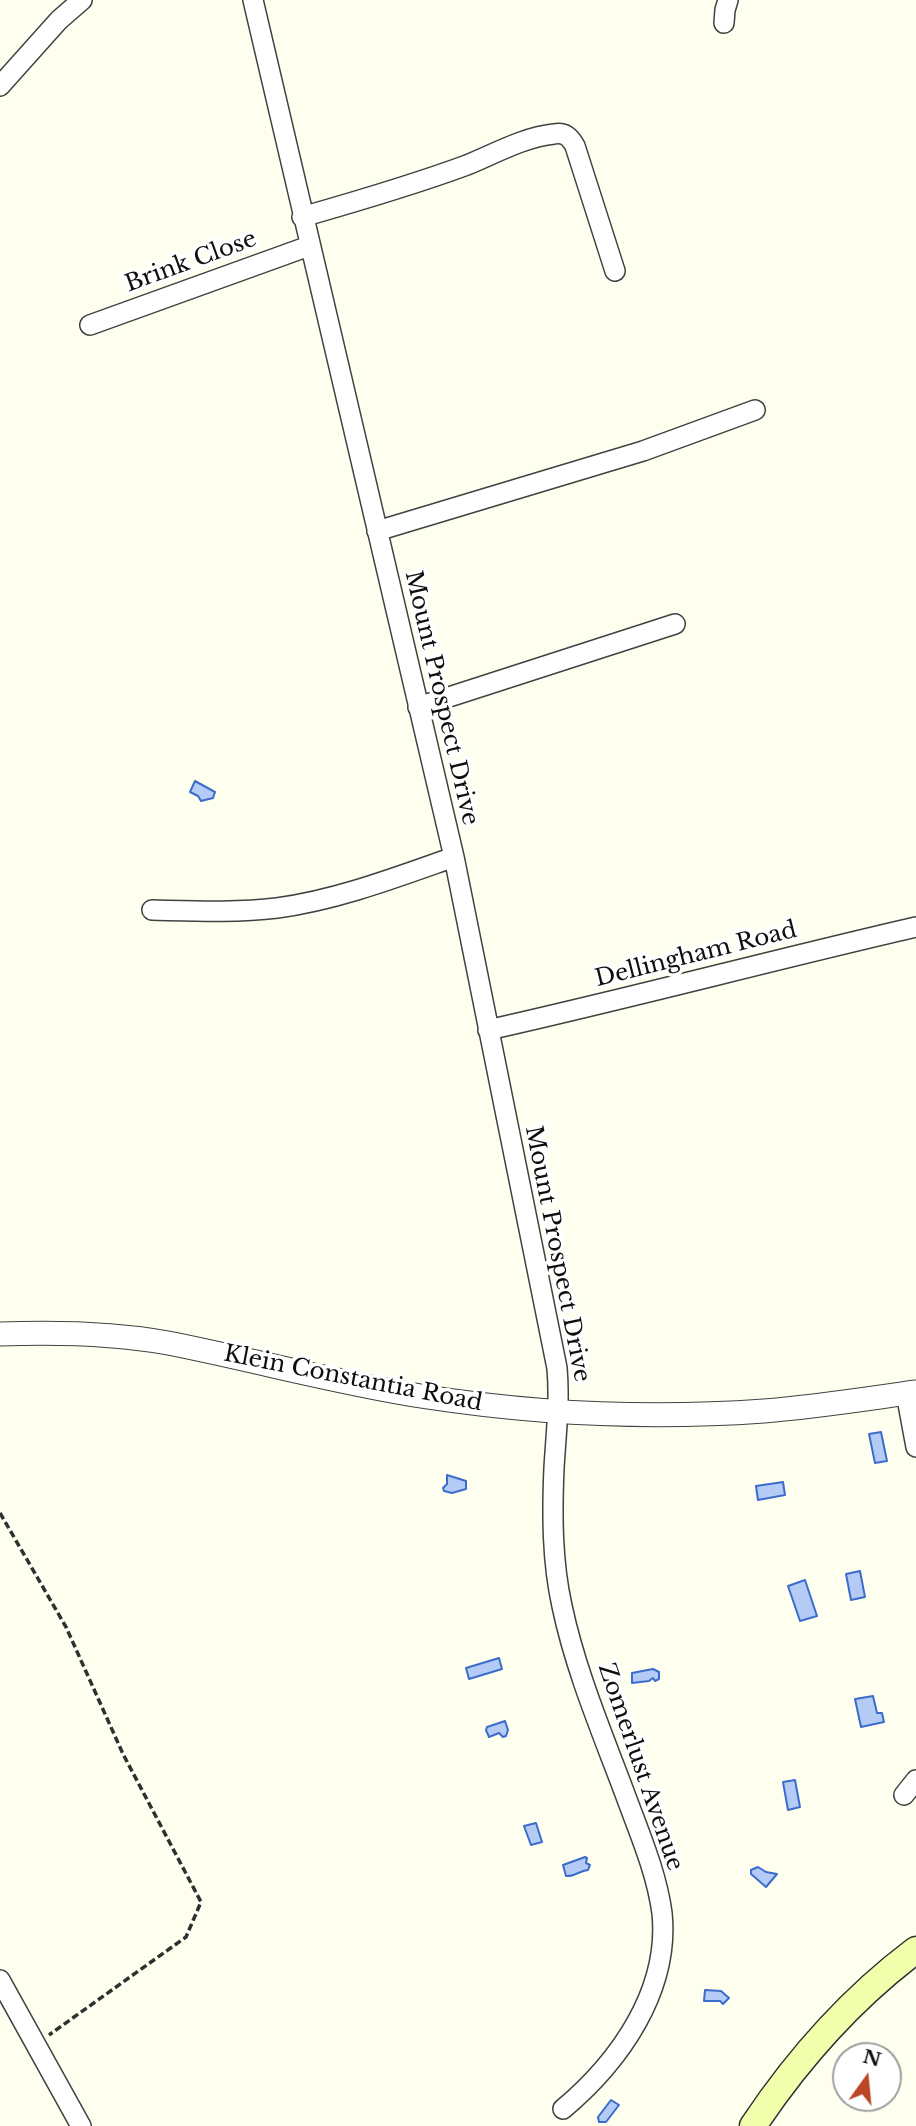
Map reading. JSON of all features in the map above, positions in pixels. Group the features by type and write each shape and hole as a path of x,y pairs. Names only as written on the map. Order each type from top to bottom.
{"main road":[{"path":"753,2126 776,2092 837,2020 881,1977 916,1950"}],"street":[{"path":"0,86 59,20 82,0"},
{"name":"Mount Prospect Drive","path":"253,0 454,857 557,1368 559,1411"},
{"path":"724,23 728,0"},
{"path":"302,217 406,186 530,140 563,134 570,137 575,146 615,271"},
{"name":"Brink Close","path":"90,325 309,246"},
{"path":"377,531 643,451 755,410"},
{"path":"418,707 676,624"},
{"path":"152,910 238,912 280,907 344,892 454,857"},
{"name":"Dellingham Road","path":"488,1030 614,1002 754,964 916,926"},
{"name":"Klein Constantia Road","path":"0,1334 84,1334 167,1343 428,1397 559,1411 644,1414 750,1412 911,1393"},
{"path":"911,1393 916,1447"},
{"name":"Zomerlust Avenue","path":"559,1411 554,1469 554,1536 555,1570 562,1607 570,1642 588,1696 651,1865 662,1915 658,1967 632,2031 605,2069 563,2109"},
{"path":"0,1980 81,2126"}],"path":[{"path":"0,1513 66,1627 122,1754 201,1902 186,1937 36,2045"}],"water":[{"path":"195,781 215,792 213,798 201,801 190,792"},
{"path":"881,1432 887,1461 875,1463 869,1434"},
{"path":"447,1475 466,1481 466,1489 452,1493 444,1491"},
{"path":"783,1482 785,1495 758,1500 756,1486"},
{"path":"860,1571 865,1597 851,1600 846,1574"},
{"path":"805,1580 817,1616 800,1621 788,1586"},
{"path":"499,1658 502,1669 469,1679 466,1668"},
{"path":"653,1669 659,1672 659,1679 632,1683 632,1673"},
{"path":"873,1696 877,1713 882,1713 884,1722 861,1727 855,1699"},
{"path":"505,1721 508,1730 506,1736 503,1737 499,1733 489,1737 487,1727"},
{"path":"795,1780 800,1807 788,1810 783,1782"},
{"path":"536,1823 542,1842 531,1845 524,1826"},
{"path":"585,1857 586,1863 590,1865 588,1870 566,1876 563,1865"},
{"path":"758,1867 777,1874 766,1887 751,1874 751,1870"},
{"path":"705,1990 721,1991 729,1998 723,2004 720,2001 704,2001"},
{"path":"611,2100 619,2105 606,2122 599,2122 598,2117"}]}
